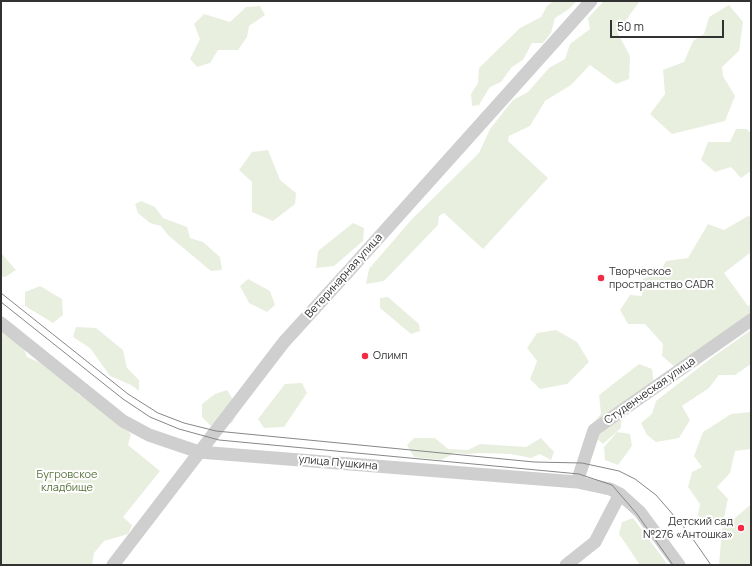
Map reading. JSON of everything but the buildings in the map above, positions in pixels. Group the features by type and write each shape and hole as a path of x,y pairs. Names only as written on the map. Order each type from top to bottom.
{"street":[{"name":"Ветеринарная улица","path":"112,565 284,342 591,1"},
{"name":"Студенческая улица","path":"577,482 594,430 751,320"},
{"name":"улица Пушкина","path":"1,323 123,421 149,435 199,452 577,482 610,489 620,494 640,512 679,565"},
{"path":"566,565 595,542 620,494"}],"green space":[{"path":"553,1 577,1 569,9 555,18 551,33 543,43 532,43 523,60 512,67 501,82 490,87 479,105 472,106 471,94 478,83 479,68 520,28 541,17 547,6"},
{"path":"604,1 640,1 617,32 630,56 629,79 616,84 590,65 571,85 545,101 530,126 509,136 508,141 548,178 483,249 444,213 439,216 438,225 384,281 366,284 369,269 412,219 479,153 490,129 513,100 528,92 549,68 565,59 570,44 590,29 588,18"},
{"path":"729,5 743,22 739,51 722,67 723,76 735,96 725,121 672,134 650,114 665,94 663,70 684,62 693,41 704,34 709,17"},
{"path":"260,6 265,15 249,26 247,37 238,50 218,50 210,63 197,67 190,59 200,39 194,24 204,14 230,22 246,7"},
{"path":"736,129 747,129 751,134 751,171 741,178 731,167 715,172 701,160 708,142 730,142"},
{"path":"268,150 280,180 296,193 295,204 273,221 252,212 252,182 239,170 252,152"},
{"path":"141,201 155,207 163,218 187,227 190,238 203,242 220,257 222,270 211,271 169,236 161,226 150,223 138,213 135,204"},
{"path":"748,216 751,217 751,252 724,273 748,306 751,304 751,325 675,367 662,356 663,344 645,324 628,324 620,310 630,295 642,296 643,279 660,272 666,261 688,258 708,224 724,230"},
{"path":"353,223 364,228 363,241 334,266 316,268 318,251"},
{"path":"1,253 16,270 5,277 1,276"},
{"path":"248,279 270,291 275,305 267,312 249,303 240,286"},
{"path":"40,286 62,299 63,315 53,323 25,306 25,292"},
{"path":"388,297 419,324 420,331 411,334 380,308 380,298"},
{"name":"Бугровское кладбище","path":"1,327 22,343 27,357 46,365 64,378 79,395 93,401 131,434 128,445 160,471 123,517 132,525 128,534 104,541 94,553 92,565 1,565"},
{"path":"76,327 96,328 123,350 127,368 139,380 139,391 131,385 110,376 90,348 73,337"},
{"path":"556,330 577,342 589,362 567,384 540,389 530,379 537,361 527,348 537,333"},
{"path":"751,330 751,364 735,375 719,375 709,388 682,406 690,420 679,438 656,442 647,435 641,423 652,414 656,401 710,359"},
{"path":"639,364 652,369 654,386 622,406 621,428 603,444 587,430 601,414 599,395"},
{"path":"302,383 307,393 284,427 264,428 258,419 285,384"},
{"path":"227,390 239,409 232,423 213,428 202,417 202,404 215,394"},
{"path":"751,412 751,449 735,451 730,473 717,487 728,499 724,518 705,524 698,515 700,504 688,487 692,472 702,467 694,456 703,432 731,414"},
{"path":"617,432 630,434 632,446 618,465 605,460 604,447"},
{"path":"414,438 435,438 448,449 468,450 480,444 526,447 541,438 554,452 551,460 540,454 531,458 511,454 455,453 441,460 414,457 407,445"},
{"name":"Детский сад №276 «Антошка»","path":"749,506 751,506 751,565 719,565 722,529"},
{"path":"633,518 668,565 640,565 619,534 622,522"}],"tram line":[{"path":"1,293 128,394 158,413 184,423 216,431 534,462 582,463 619,471 635,479 656,495 688,532 711,565"},
{"path":"1,302 123,399 150,417 179,429 219,440 579,474 612,485 637,514 673,565"}],"place":[{"name":"Творческое пространство CADR","path":"601,278"},
{"name":"Олимп","path":"365,356"},
{"name":"Детский сад №276 «Антошка»","path":"741,528"}]}
